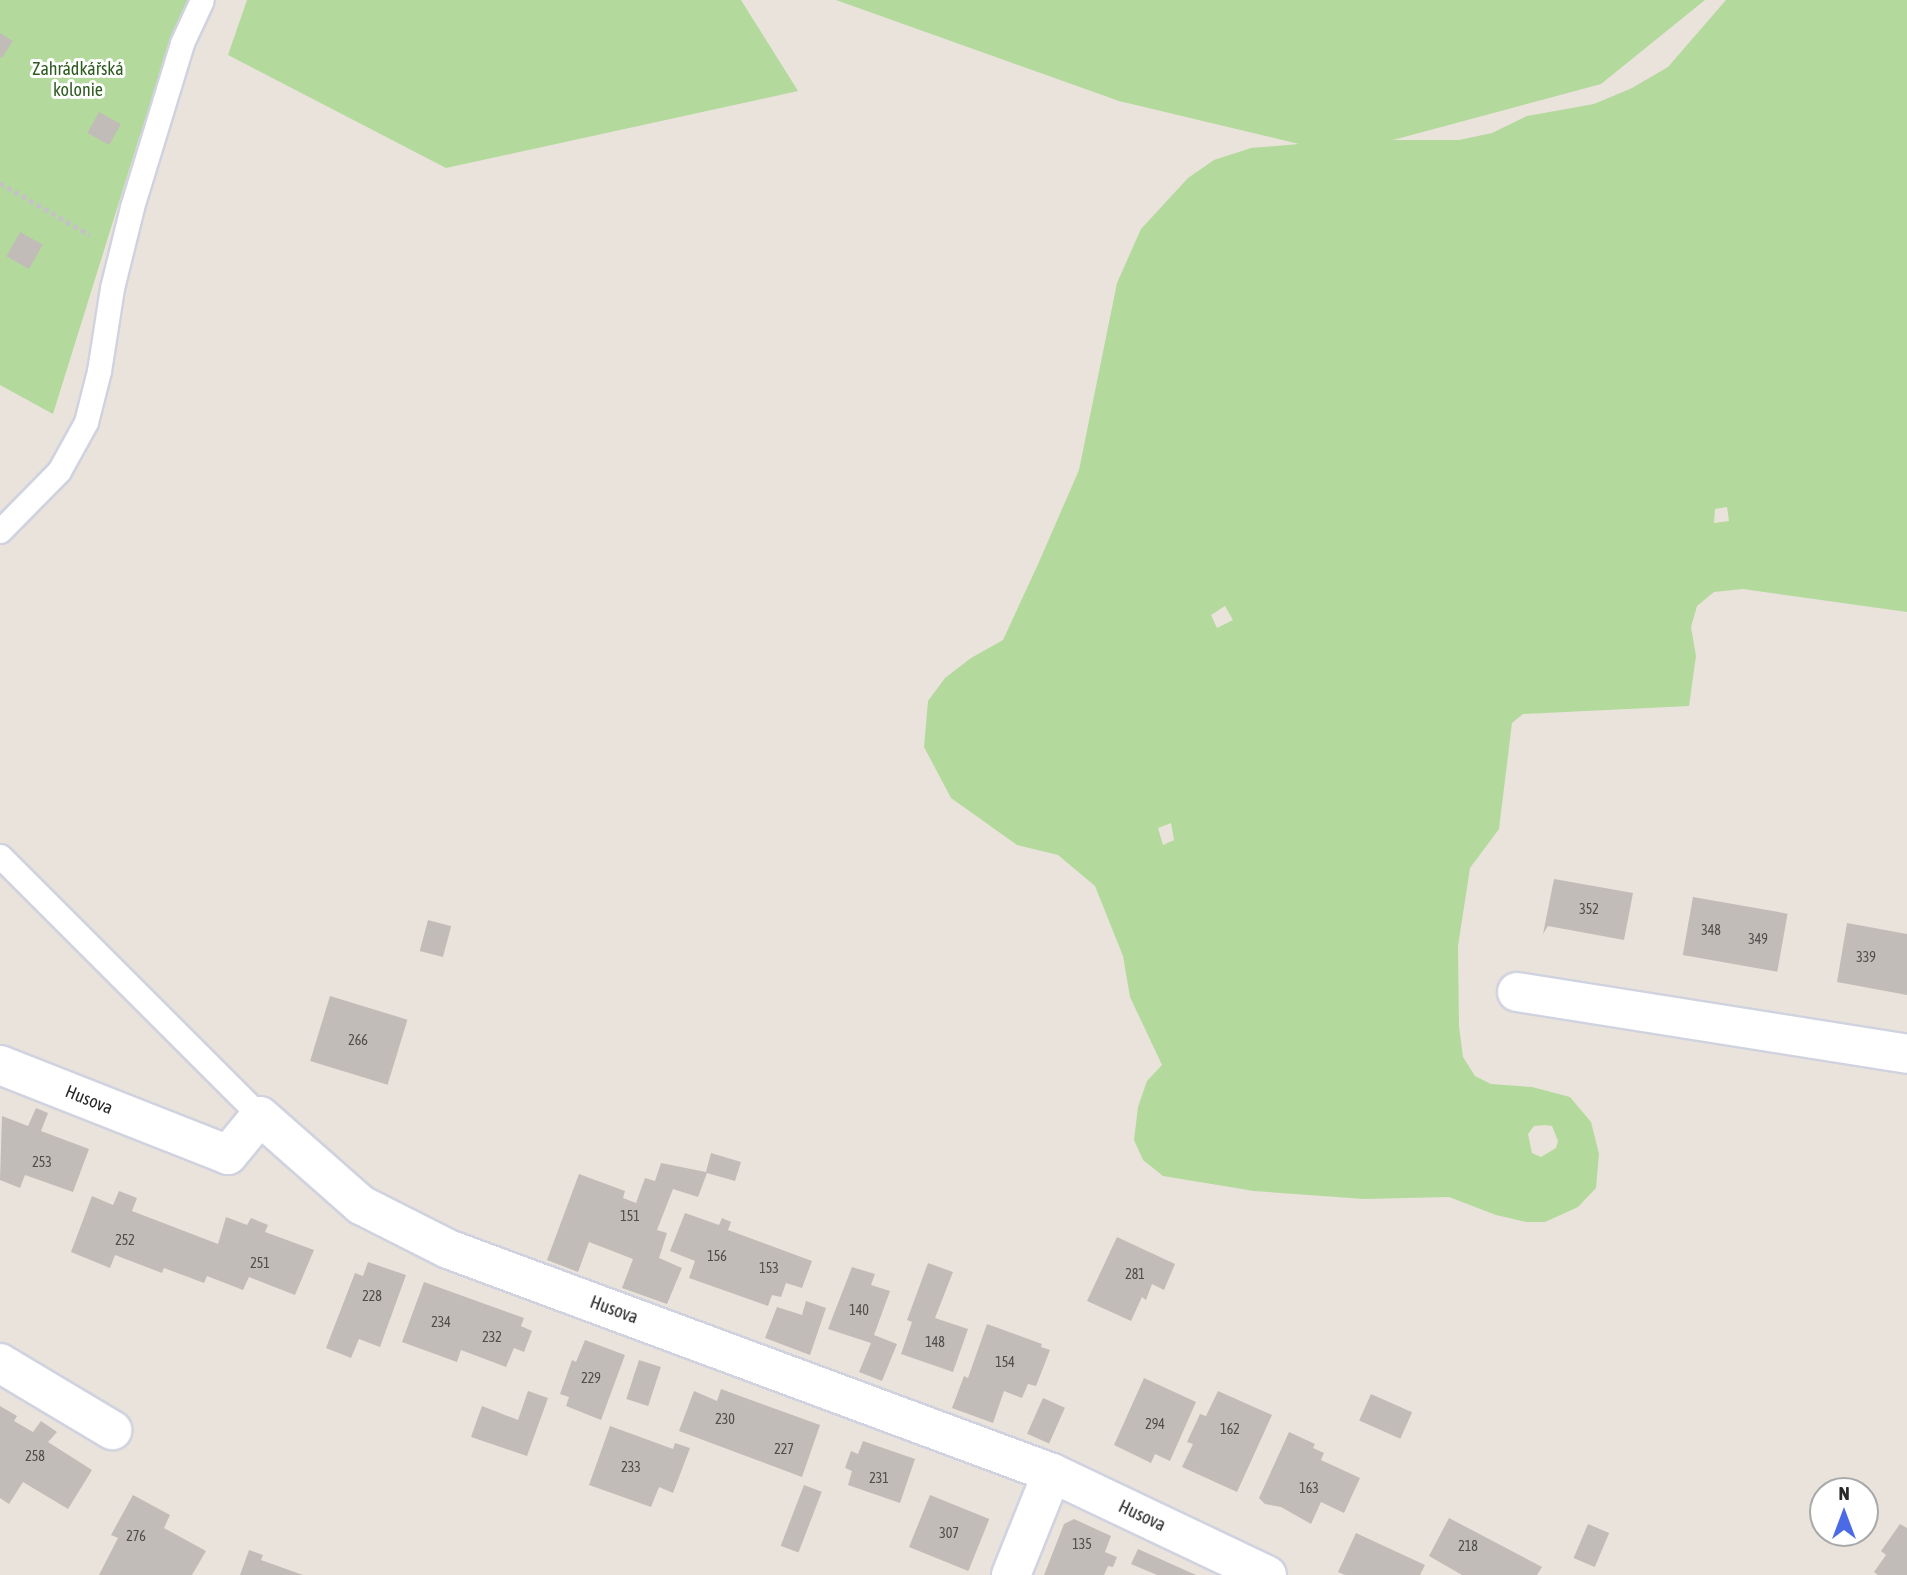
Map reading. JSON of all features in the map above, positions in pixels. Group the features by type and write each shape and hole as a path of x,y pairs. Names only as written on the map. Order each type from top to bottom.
{"street":[{"path":"1517,992 1907,1054"},
{"name":"Husova","path":"0,1065 229,1155 260,1116 361,1205 448,1249 1052,1473 1267,1575"},
{"path":"0,1363 112,1430"},
{"path":"1012,1575 1052,1473"}],"lane":[{"path":"0,531 60,471 86,422 99,371 112,288 121,253 182,43 202,0"},
{"path":"0,856 260,1116"}],"path":[{"path":"0,183 121,253"}],"green space":[{"name":"Zahrádkářská kolonie","path":"0,0 188,0 139,138 53,414 0,385"},
{"path":"247,0 741,0 798,91 446,168 228,55"},
{"path":"836,0 1705,0 1601,84 1393,140 1459,140 1492,133 1527,116 1594,104 1632,88 1668,67 1726,0 1907,0 1907,612 1743,589 1714,592 1697,606 1691,627 1696,656 1689,706 1523,714 1512,723 1499,829 1470,868 1458,946 1459,1026 1463,1057 1475,1076 1491,1084 1532,1087 1570,1097 1591,1122 1599,1154 1596,1188 1578,1207 1545,1222 1526,1222 1496,1215 1449,1197 1364,1199 1254,1191 1163,1176 1143,1160 1134,1140 1138,1107 1147,1081 1162,1065 1130,997 1123,956 1095,886 1058,855 1017,845 951,798 924,747 928,701 945,678 971,658 1003,640 1079,470 1117,283 1141,229 1188,178 1214,160 1251,148 1299,144 1119,101","holes":["1727,507 1729,521 1714,523 1715,509","1225,606 1233,620 1217,628 1211,615","1171,823 1174,840 1163,845 1158,828","1534,1126 1552,1126 1558,1141 1556,1148 1541,1157 1532,1153 1528,1134"]}],"building":[{"path":"0,33 13,41 2,58 0,57"},
{"path":"99,112 121,124 109,145 87,133"},
{"path":"20,232 43,245 29,269 6,256"},
{"path":"1554,879 1633,893 1624,940 1548,926 1543,934"},
{"path":"1693,897 1788,914 1777,972 1683,955"},
{"path":"428,920 451,926 443,957 420,951"},
{"path":"1847,923 1907,934 1907,995 1837,982"},
{"path":"330,996 407,1020 388,1085 310,1061"},
{"path":"36,1108 48,1113 41,1131 89,1149 73,1192 25,1175 20,1188 0,1180 2,1116 28,1126"},
{"path":"711,1153 741,1162 735,1181 707,1173 698,1197 673,1189 657,1230 667,1233 659,1258 682,1268 667,1304 622,1288 633,1259 589,1242 578,1272 547,1260 579,1174 625,1191 623,1198 636,1203 645,1178 655,1181 661,1163 706,1172"},
{"path":"119,1191 137,1198 132,1211 218,1244 226,1217 247,1225 251,1218 268,1225 265,1232 314,1250 295,1295 249,1277 243,1290 207,1276 204,1283 164,1268 162,1273 115,1255 110,1268 71,1252 92,1196 113,1205"},
{"path":"685,1213 719,1225 722,1218 731,1222 728,1230 812,1261 802,1288 786,1283 781,1297 772,1295 768,1306 689,1278 695,1261 670,1251"},
{"path":"1117,1237 1175,1264 1164,1290 1152,1284 1146,1300 1142,1297 1131,1321 1087,1301"},
{"path":"368,1262 406,1275 380,1347 359,1339 351,1358 326,1348 355,1273 363,1276"},
{"path":"928,1263 953,1272 935,1318 968,1329 953,1372 901,1354 912,1322 907,1320"},
{"path":"852,1267 875,1274 871,1285 890,1291 874,1335 897,1344 882,1381 859,1372 871,1343 828,1329"},
{"path":"424,1282 524,1318 521,1326 532,1331 524,1352 514,1348 506,1367 461,1350 457,1362 402,1342"},
{"path":"806,1301 826,1308 810,1355 765,1338 777,1307 802,1315"},
{"path":"987,1324 1042,1344 1041,1347 1050,1350 1036,1386 1028,1384 1022,1398 1004,1391 993,1423 952,1408 964,1376 968,1378"},
{"path":"585,1340 625,1355 601,1420 566,1406 569,1397 560,1394 572,1360 576,1362"},
{"path":"639,1360 661,1367 648,1406 626,1399"},
{"path":"1144,1378 1196,1402 1170,1461 1155,1454 1151,1463 1114,1445"},
{"path":"721,1389 820,1425 802,1477 679,1431 694,1391 717,1401"},
{"path":"528,1391 548,1398 527,1456 471,1437 482,1406 518,1420"},
{"path":"1218,1391 1272,1415 1237,1492 1182,1467 1193,1444 1187,1442 1200,1414 1206,1416"},
{"path":"1371,1394 1412,1412 1400,1439 1359,1420"},
{"path":"1043,1398 1065,1408 1049,1443 1027,1434"},
{"path":"0,1406 17,1416 14,1421 33,1432 41,1421 57,1432 48,1442 92,1470 68,1509 23,1482 9,1504 0,1498"},
{"path":"610,1426 673,1449 675,1443 690,1448 673,1493 659,1487 651,1507 589,1485"},
{"path":"1289,1432 1315,1444 1313,1448 1324,1453 1321,1460 1360,1478 1344,1513 1321,1502 1311,1524 1281,1507 1265,1504 1259,1498"},
{"path":"863,1441 915,1459 900,1503 848,1485 852,1471 845,1468 851,1451 858,1454"},
{"path":"804,1485 822,1492 798,1552 781,1546"},
{"path":"133,1495 170,1515 164,1528 206,1551 192,1575 99,1575 118,1538 111,1535"},
{"path":"930,1495 989,1519 968,1571 909,1547"},
{"path":"1449,1518 1542,1567 1537,1575 1462,1575 1429,1556"},
{"path":"1074,1519 1111,1536 1105,1552 1117,1557 1113,1567 1108,1566 1104,1575 1044,1575 1064,1524"},
{"path":"1588,1524 1609,1533 1595,1567 1574,1558"},
{"path":"1900,1524 1907,1528 1907,1575 1878,1575 1874,1572 1886,1555 1881,1551"},
{"path":"1356,1533 1425,1565 1420,1575 1345,1575 1338,1572"},
{"path":"1138,1549 1196,1575 1157,1575 1131,1564"},
{"path":"249,1550 263,1555 261,1560 303,1575 240,1575"}]}
